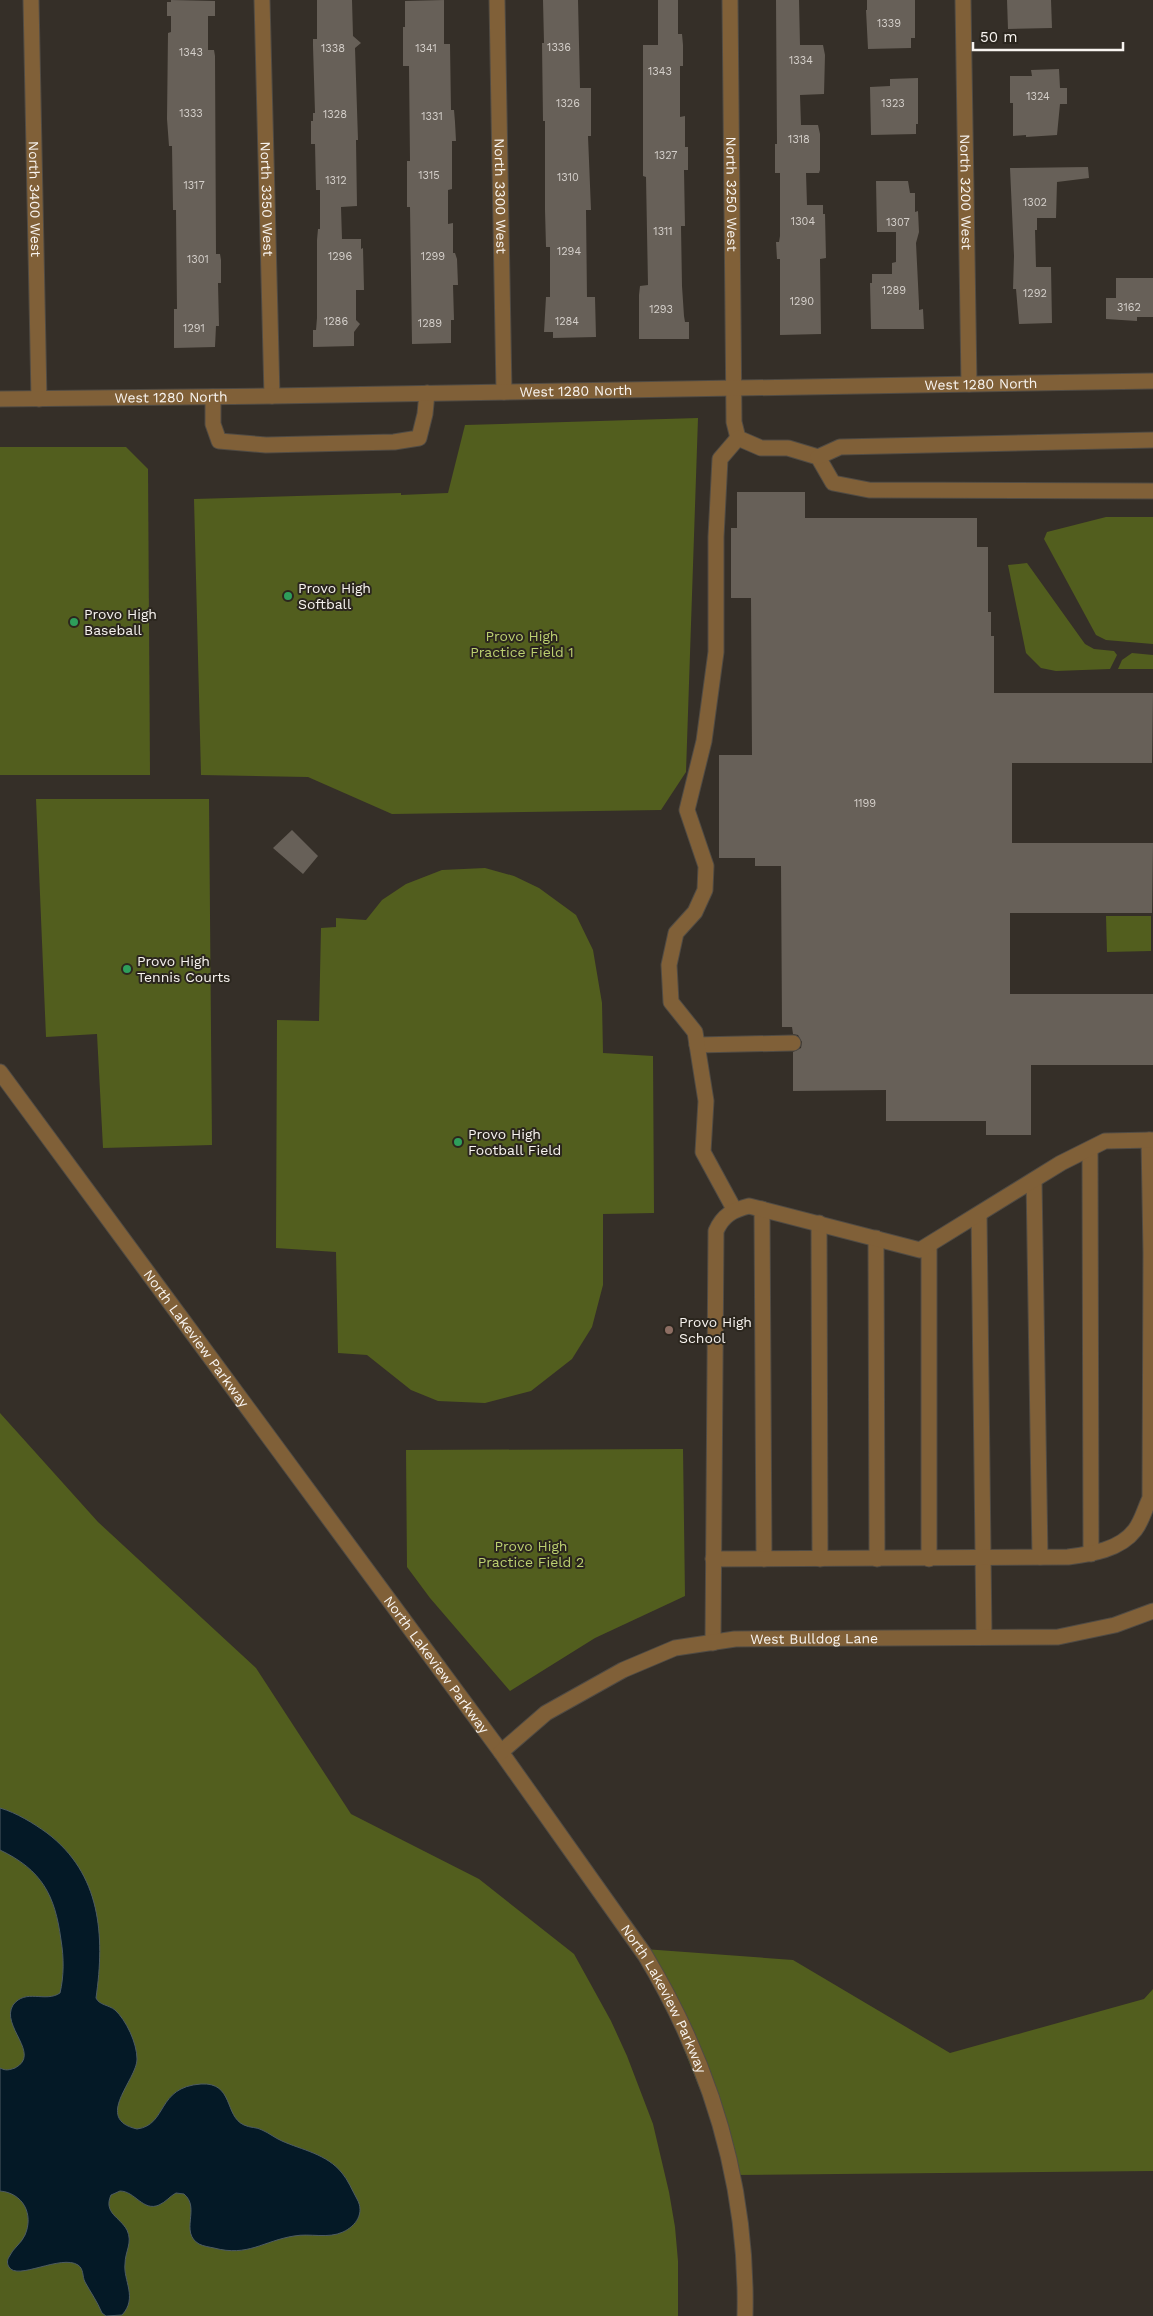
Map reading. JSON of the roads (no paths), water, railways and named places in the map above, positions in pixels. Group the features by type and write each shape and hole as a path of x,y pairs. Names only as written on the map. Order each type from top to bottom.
{"street":[{"name":"North 3400 West","path":"32,0 39,398"},
{"name":"North 3350 West","path":"262,0 272,396"},
{"name":"North 3300 West","path":"497,0 504,392"},
{"name":"North 3250 West","path":"730,0 734,422 738,438"},
{"name":"North 3200 West","path":"963,0 969,384"},
{"name":"West 1280 North","path":"0,398 213,397 1153,381"},
{"path":"213,397 213,424 219,441 276,444 394,442 418,438 426,414 427,393"},
{"path":"734,1209 703,1152 706,1101 695,1032 671,1002 669,965 676,933 695,912 705,890 706,866 687,810 704,741 716,652 716,537 720,459 738,438 761,448 788,448 818,457 840,447 1153,440"},
{"path":"818,457 833,483 869,490 1153,491"},
{"path":"697,1045 793,1042"},
{"name":"North Lakeview Parkway","path":"0,1072 501,1752 645,1955 668,1994 696,2052 718,2116 733,2174 744,2255 745,2316"},
{"path":"712,1643 716,1231 720,1220 734,1209 749,1206 920,1250 1060,1163 1105,1141 1151,1140 1150,1498 1136,1529 1128,1537 1118,1544 1091,1554 1068,1557 713,1559"},
{"path":"1090,1149 1091,1554"},
{"path":"1034,1180 1040,1557"},
{"path":"762,1209 764,1559"},
{"path":"979,1214 984,1638"},
{"path":"819,1223 820,1559"},
{"path":"876,1238 877,1559"},
{"path":"929,1246 929,1559"},
{"name":"West Bulldog Lane","path":"501,1752 546,1713 623,1670 675,1648 735,1639 1058,1637 1115,1625 1153,1611"}],"water":[{"path":"0,1808 25,1819 47,1833 65,1849 79,1867 89,1887 99,1929 99,1975 96,1998 99,2002 113,2008 123,2020 133,2039 137,2053 135,2068 120,2098 118,2117 124,2124 137,2129 147,2126 154,2121 176,2092 201,2084 219,2088 238,2121 322,2157 342,2173 357,2199 360,2209 360,2214 352,2226 337,2234 294,2236 246,2249 226,2250 199,2244 193,2239 190,2227 191,2206 184,2194 176,2193 159,2205 148,2206 130,2194 120,2191 111,2195 109,2206 129,2235 125,2270 129,2289 129,2302 127,2309 122,2315 106,2316 102,2313 78,2265 70,2263 51,2264 21,2271 9,2267 8,2258 25,2235 28,2220 27,2212 20,2200 15,2196 0,2191 0,2068 8,2070 15,2068 22,2062 24,2055 23,2047 10,2013 13,2005 24,1997 48,1997 60,1993 63,1960 55,1910 44,1886 26,1866 0,1850"}],"place":[{"name":"Provo High Softball","path":"288,596"},
{"name":"Provo High Baseball","path":"74,622"},
{"name":"Provo High Tennis Courts","path":"127,969"},
{"name":"Provo High Football Field","path":"458,1142"},
{"name":"Provo High School","path":"669,1330"}],"park label":[{"name":"Provo High Practice Field 1","path":"522,644"},
{"name":"Provo High Practice Field 2","path":"531,1554"}]}
